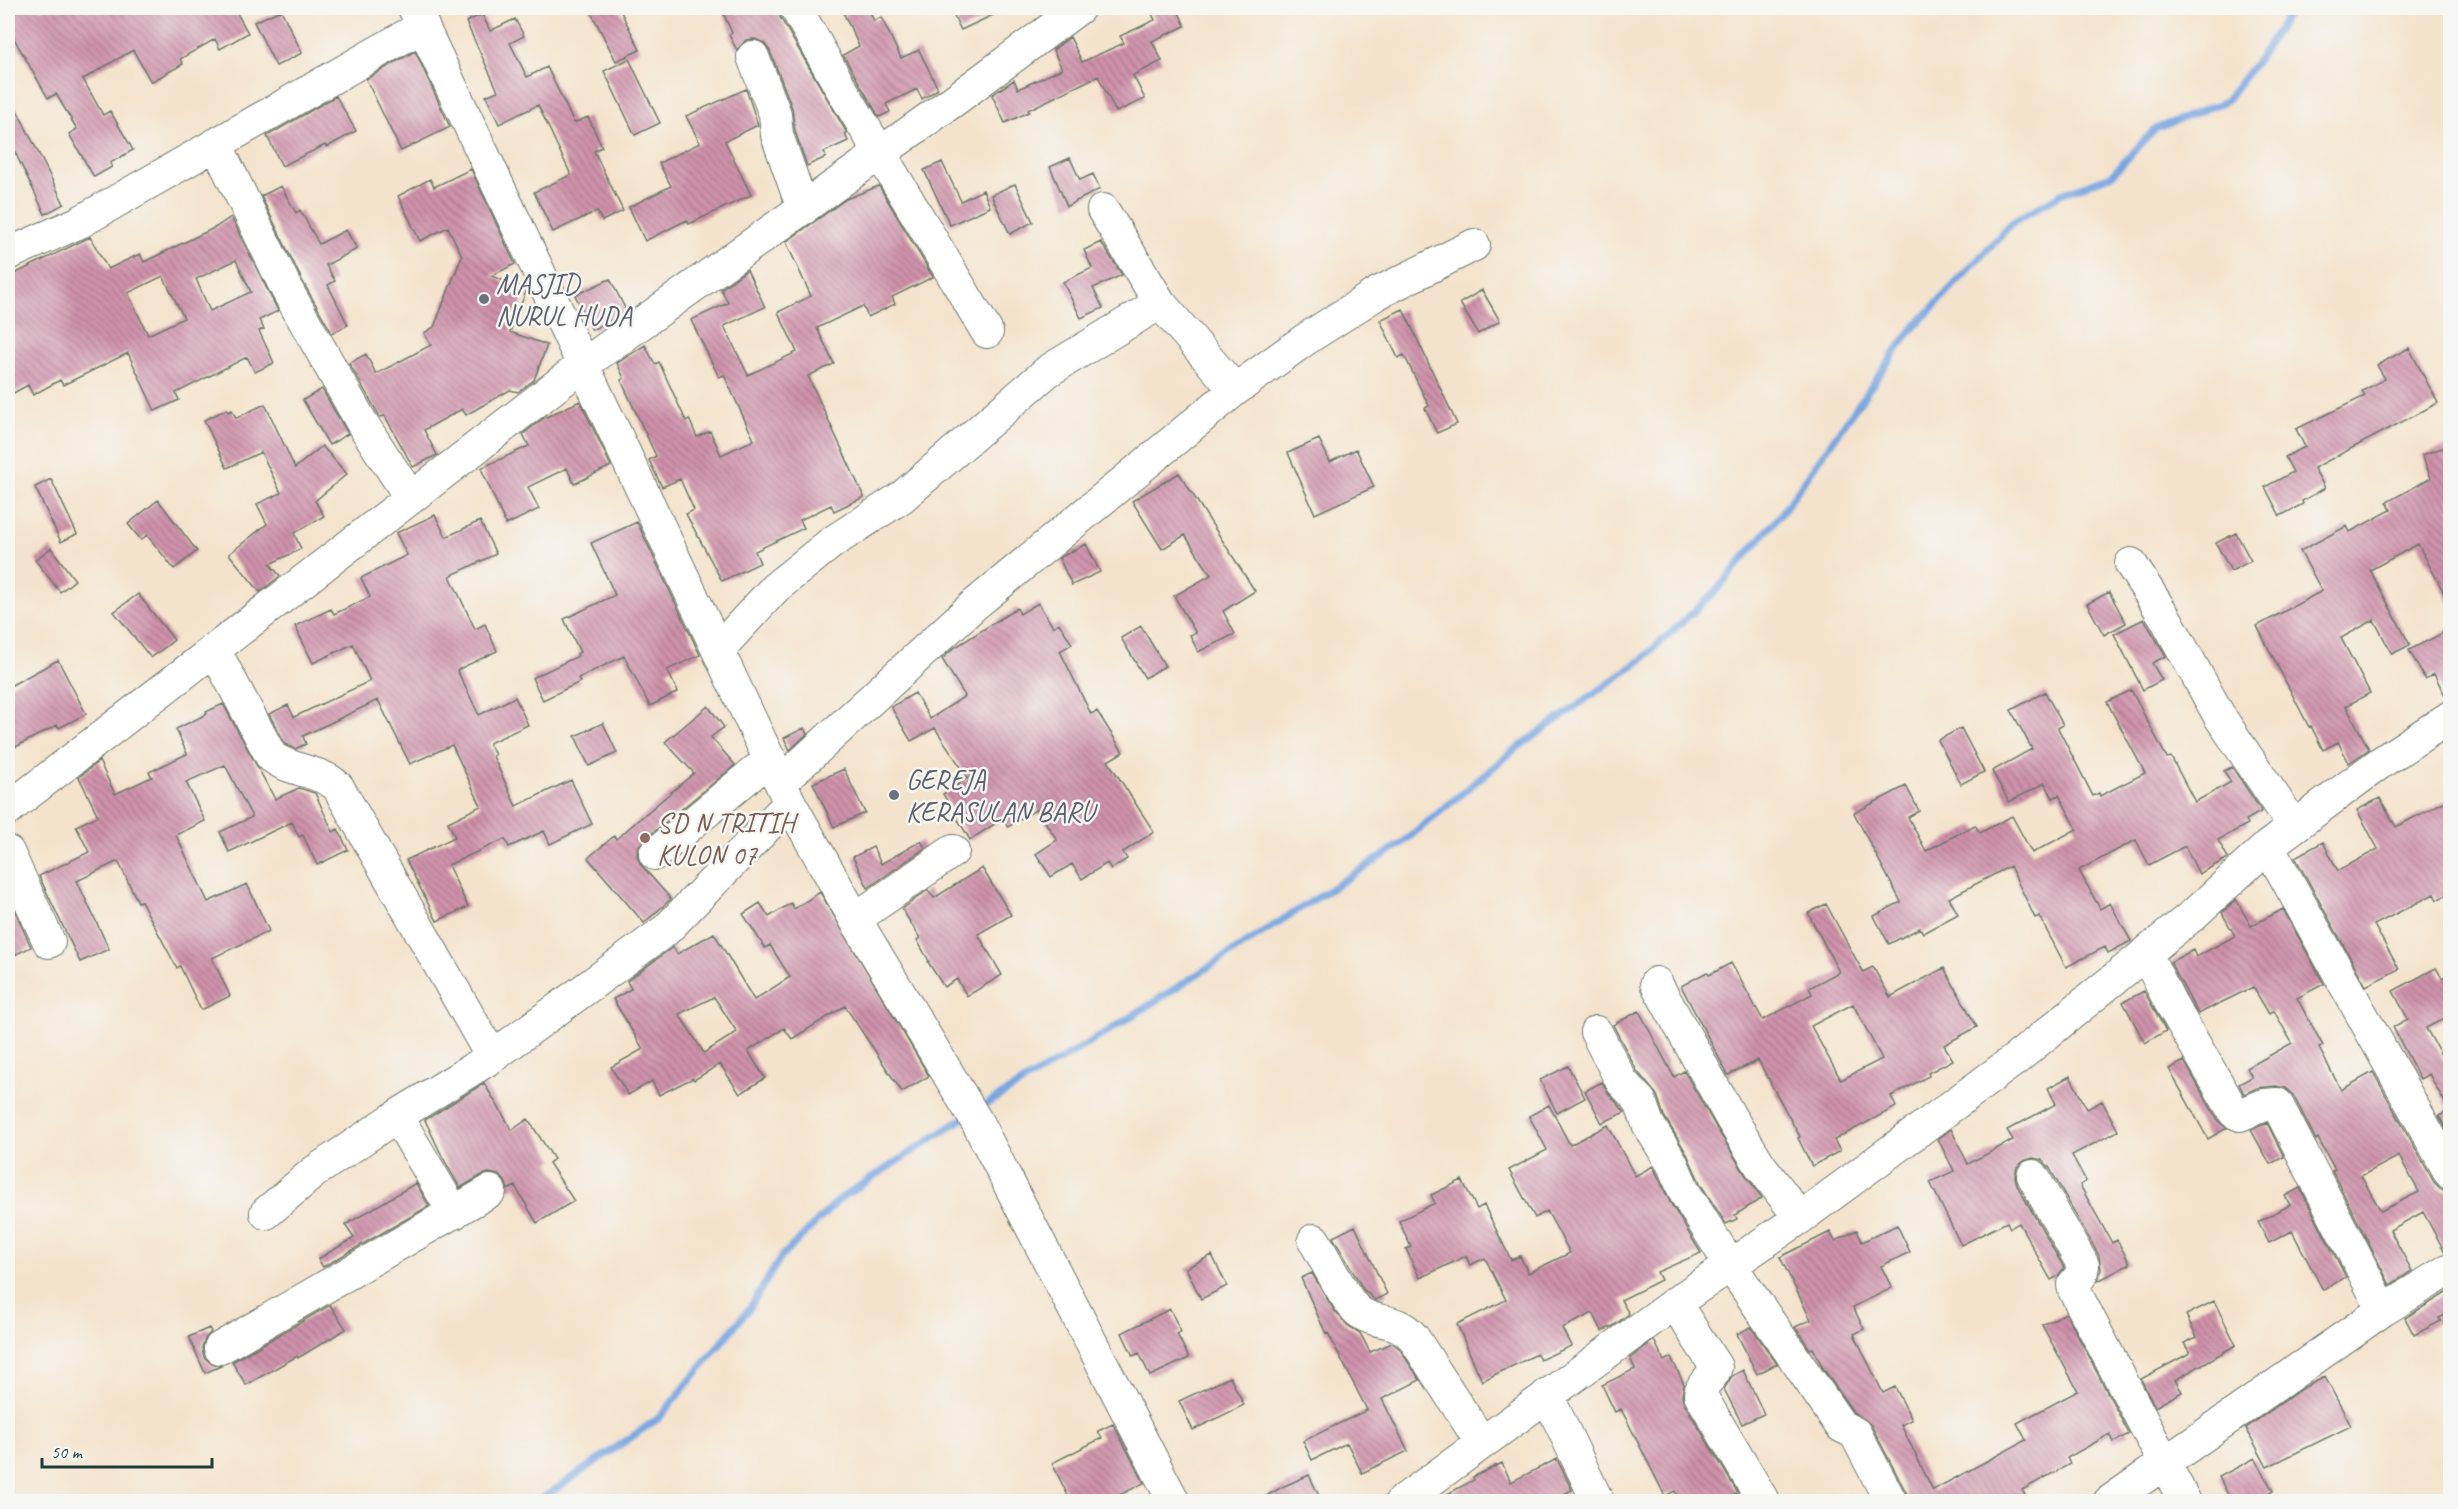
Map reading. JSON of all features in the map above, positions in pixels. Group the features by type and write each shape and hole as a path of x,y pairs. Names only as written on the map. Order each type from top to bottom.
{"street":[{"path":"796,8 987,332"},
{"path":"10,802 214,649 583,365 803,209 1079,8"},
{"path":"8,254 80,222 216,144 419,17 780,781 855,919 971,1111 1174,1502"},
{"path":"753,57 775,114 777,135 803,209"},
{"path":"216,144 287,290 363,423 410,497"},
{"path":"1103,210 1160,303 1235,390"},
{"path":"266,1213 314,1172 397,1116 492,1057 666,930 780,781 973,606 1235,390 1306,339 1376,294 1474,245"},
{"path":"718,650 775,588 831,543 902,497 1048,371 1160,303"},
{"path":"2131,564 2166,619 2220,717 2294,826"},
{"path":"214,649 271,756 280,763 322,777 338,787 492,1057"},
{"path":"1401,1502 1675,1303 1800,1218 2017,1058 2194,914 2268,846 2380,764 2451,717"},
{"path":"655,854 780,781"},
{"path":"2268,846 2451,1173"},
{"path":"855,919 953,851"},
{"path":"8,852 49,942"},
{"path":"2146,954 2170,1002 2235,1112 2240,1115 2264,1105 2277,1104 2382,1310"},
{"path":"1656,983 1731,1118 1760,1165 1800,1218"},
{"path":"1596,1032 1622,1082 1640,1101 1648,1124 1672,1163 1685,1193 1731,1266 1841,1426 1855,1433 1891,1502"},
{"path":"397,1116 454,1213"},
{"path":"2033,1176 2083,1265 2081,1275 2073,1285 2074,1290 2185,1502"},
{"path":"220,1348 490,1191"},
{"path":"1314,1240 1356,1311 1368,1317 1399,1325 1413,1337 1481,1442"},
{"path":"2109,1502 2382,1310 2451,1269"},
{"path":"1675,1303 1716,1367 1714,1373 1703,1384 1700,1394 1762,1499"},
{"path":"1547,1395 1598,1502"}],"building":[{"path":"8,8 234,8 248,33 220,49 215,39 180,59 183,64 151,82 133,50 83,79 103,115 110,111 133,150 110,163 112,167 94,177 69,134 77,129 56,94 48,98 8,28"},
{"path":"589,8 619,8 640,50 616,61"},
{"path":"721,8 778,8 780,17 847,133 845,134 848,141 824,152 826,157 807,166 795,131 792,108 770,51 764,43 755,39 746,40 737,50 729,35 732,33"},
{"path":"841,8 868,8 874,21 881,17 901,58 919,50 938,89 922,99 917,89 886,104 890,112 879,117 843,55 859,46"},
{"path":"950,8 1008,8 961,30"},
{"path":"1149,8 1177,8 1185,26 1152,41 1162,61 1133,75 1145,99 1116,112 1098,76 1005,123 992,95 1014,80 1018,89 1062,69 1053,50 1070,37 1082,62 1124,43 1120,36 1155,20"},
{"path":"281,10 302,53 276,66 254,22"},
{"path":"482,14 490,31 515,19 524,36 510,43 527,77 547,67 574,123 588,117 602,147 594,151 623,211 602,221 597,211 553,232 534,192 571,175 538,105 499,124 486,96 498,91 466,22"},
{"path":"415,51 450,127 401,151 366,79"},
{"path":"629,59 660,123 635,135 604,71"},
{"path":"746,89 758,125 725,141 751,195 689,224 687,220 645,241 629,207 671,186 659,163 700,143 686,116"},
{"path":"8,92 64,204 45,214 12,146 8,148"},
{"path":"336,96 356,131 327,147 325,145 282,166 267,136"},
{"path":"1070,158 1080,180 1093,174 1100,189 1067,206 1050,167"},
{"path":"942,162 961,201 983,190 990,207 950,225 924,170"},
{"path":"471,169 515,264 491,276 527,289 510,332 547,345 534,380 518,392 510,390 466,415 462,409 424,430 437,455 413,467 385,416 380,417 349,363 366,354 376,374 431,345 424,333 434,327 462,256 448,227 420,241 398,196 430,179 434,187"},
{"path":"1015,184 1033,222 1010,234 991,195"},
{"path":"281,186 296,213 300,210 319,244 346,230 357,249 326,265 335,281 328,285 348,325 332,333 303,282 261,196"},
{"path":"879,186 933,277 892,297 895,304 868,317 863,306 817,328 834,364 808,376 864,497 834,511 831,505 800,520 804,528 755,551 760,563 722,581 686,514 694,510 680,479 662,487 649,460 656,456 621,380 624,378 617,363 645,345 655,364 659,362 686,421 689,419 697,437 710,431 721,455 754,440 724,375 719,377 691,320 728,303 721,289 747,270 765,307 724,326 748,375 797,352 778,312 811,296 786,242 846,199"},
{"path":"231,217 278,311 259,320 264,329 259,331 274,363 255,372 247,357 176,393 179,400 155,411 128,353 63,385 60,380 33,395 28,385 8,396 8,277 90,237 108,269 140,254 144,262 216,227","holes":["236,260 251,292 210,311 196,279","163,276 184,318 148,335 128,293"]},
{"path":"1101,242 1122,275 1093,288 1103,308 1081,318 1063,282 1092,268 1084,250"},
{"path":"610,279 627,312 592,330 575,295"},
{"path":"1482,290 1500,321 1478,334 1460,303"},
{"path":"1403,309 1457,424 1437,433 1425,408 1429,406 1404,355 1398,358 1380,320"},
{"path":"2409,348 2438,403 2314,468 2325,488 2302,501 2303,504 2280,516 2265,487 2293,472 2285,457 2305,447 2296,429 2365,396 2362,391 2385,379 2377,365"},
{"path":"322,389 348,434 329,445 303,400"},
{"path":"580,401 611,466 574,484 567,468 528,487 539,509 506,525 481,468 529,446 523,434 544,418"},
{"path":"265,404 295,468 322,446 347,474 315,501 324,516 294,533 301,549 270,564 280,576 260,592 229,554 267,524 257,504 281,493 261,452 227,468 204,420 227,409 228,412 232,410 236,418"},
{"path":"1319,439 1330,462 1356,449 1374,487 1315,514 1288,453"},
{"path":"2451,445 2451,606 2418,544 2370,570 2410,645 2392,654 2374,620 2341,638 2370,693 2346,706 2369,749 2349,763 2338,742 2323,750 2257,626 2322,591 2300,551 2347,526 2350,532 2391,510 2387,502 2431,478 2422,455"},
{"path":"1179,473 1255,591 1223,611 1235,634 1198,652 1190,635 1196,633 1174,596 1211,575 1185,535 1162,549 1132,501"},
{"path":"51,479 77,534 61,542 35,487"},
{"path":"158,500 197,551 174,569 147,535 141,540 128,524"},
{"path":"435,515 446,537 480,521 496,554 450,576 475,629 485,624 497,651 457,670 479,715 515,697 528,725 489,743 516,806 571,780 592,824 550,844 544,831 509,847 505,839 448,865 468,907 437,921 406,860 455,837 448,822 481,806 452,745 410,764 378,700 303,736 306,744 295,749 285,744 269,714 288,705 294,717 370,681 353,644 313,663 295,626 331,609 334,614 370,597 361,578 407,555 396,533"},
{"path":"637,522 700,655 667,670 678,692 650,706 624,656 578,678 580,682 543,700 532,678 578,656 580,652 564,619 615,595 591,543"},
{"path":"2236,533 2251,561 2231,571 2216,543"},
{"path":"1086,544 1100,572 1072,585 1059,558"},
{"path":"51,548 75,580 60,592 35,560"},
{"path":"2109,592 2126,623 2104,635 2087,604"},
{"path":"138,594 174,640 151,658 114,612"},
{"path":"1038,603 1053,627 1059,623 1072,644 1060,651 1091,714 1097,711 1123,752 1108,761 1154,832 1123,852 1127,859 1111,869 1107,863 1082,879 1072,864 1051,877 1036,854 1057,840 1037,809 1008,827 1002,819 970,840 943,794 968,778 935,728 911,741 891,707 915,693 930,719 965,696 942,659 954,648 1017,608 1020,614"},
{"path":"2144,619 2166,656 2152,663 2162,680 2143,690 2114,634"},
{"path":"1141,626 1165,666 1145,678 1121,638"},
{"path":"2451,629 2451,699 2447,699 2434,674 2425,679 2409,650"},
{"path":"58,660 86,714 59,728 57,725 8,751 8,687"},
{"path":"2131,690 2167,758 2171,757 2195,802 2231,782 2224,771 2232,767 2262,811 2246,820 2248,824 2218,840 2228,858 2199,874 2185,846 2149,865 2136,840 2079,870 2100,909 2110,903 2131,941 2108,953 2105,947 2066,967 2039,916 2035,918 2010,866 1949,898 1958,914 1923,933 1920,928 1889,944 1874,916 1901,902 1854,813 1906,786 1919,811 1908,817 1926,851 1975,825 1980,833 2012,816 2032,853 2077,829 2059,795 2053,798 2045,783 2009,802 1992,771 2032,749 2011,710 2045,692 2063,725 2058,728 2093,796 2099,793 2100,796 2145,773 2107,702"},
{"path":"223,704 275,799 299,788 315,793 333,832 338,829 348,850 317,865 303,835 299,837 292,822 229,852 220,832 252,817 225,765 186,782 205,821 176,835 208,902 247,884 269,931 212,958 230,996 201,1010 180,966 177,968 141,901 138,902 118,861 77,881 109,949 80,962 39,876 89,852 76,826 98,816 79,777 99,761 115,794 152,777 149,772 187,754 176,729"},
{"name":"SD N TRITIH KULON 07","path":"708,706 724,727 711,737 735,765 638,847 637,856 641,865 671,899 644,923 588,858 614,836 616,839 694,773 665,742"},
{"path":"603,723 617,753 589,766 575,736"},
{"path":"804,728 807,734 790,750 784,738"},
{"path":"1961,728 1984,772 1961,784 1938,740"},
{"path":"844,769 865,813 834,827 813,783"},
{"path":"2380,798 2396,827 2451,798 2451,893 2437,900 2434,894 2374,925 2399,969 2366,986 2295,857 2323,842 2338,871 2378,849 2357,810"},
{"path":"921,841 925,848 868,888 853,857 873,847 881,864"},
{"path":"982,868 1011,915 978,934 1002,975 967,996 957,979 944,987 928,962 917,940 920,938 902,909 928,890 934,898"},
{"path":"820,892 929,1076 902,1092 845,1006 792,1039 784,1028 748,1051 765,1078 740,1094 720,1064 694,1080 693,1078 659,1095 652,1081 628,1095 611,1067 643,1049 613,999 631,989 627,981 673,947 677,954 714,933 754,1000 790,977 770,945 765,948 743,914 760,903 769,917 791,903 794,909","holes":["714,997 737,1032 704,1053 679,1014"]},
{"path":"2236,899 2251,926 2283,909 2324,984 2297,998 2323,1046 2319,1048 2341,1090 2373,1072 2434,1182 2441,1189 2451,1191 2451,1251 2445,1252 2423,1212 2390,1230 2412,1271 2390,1285 2332,1171 2335,1170 2318,1138 2316,1140 2293,1095 2285,1088 2276,1086 2257,1088 2244,1094 2239,1084 2252,1077 2247,1068 2292,1043 2274,1011 2269,1014 2253,987 2198,1014 2170,962 2193,950 2196,957 2235,936 2222,913","holes":["2399,1156 2419,1192 2381,1211 2361,1176"]},
{"path":"1826,904 1863,972 1873,967 1890,997 1944,968 1977,1027 1944,1045 1953,1060 1891,1096 1896,1107 1834,1140 1840,1151 1812,1166 1798,1138 1800,1137 1758,1060 1728,1075 1681,986 1707,972 1709,975 1731,963 1763,1020 1812,994 1809,988 1839,972 1808,913","holes":["1853,1004 1882,1059 1841,1080 1811,1026"]},
{"path":"13,906 31,947 8,958 8,909"},
{"path":"2436,968 2442,978 2451,973 2451,1015 2426,1028 2451,1073 2451,1137 2439,1116 2449,1110 2429,1074 2420,1079 2393,1027 2408,1019 2393,991"},
{"path":"2144,991 2166,1031 2145,1043 2123,1002"},
{"path":"1639,1011 1674,1077 1684,1071 1716,1127 1762,1198 1735,1215 1737,1219 1726,1224 1701,1185 1687,1154 1664,1116 1657,1095 1637,1071 1613,1025"},
{"path":"2184,1061 2218,1121 2227,1128 2208,1139 2169,1069"},
{"path":"1568,1066 1585,1098 1557,1113 1540,1080"},
{"path":"2070,1076 2087,1109 2102,1101 2118,1131 2072,1155 2086,1181 2080,1185 2112,1243 2117,1240 2130,1264 2098,1281 2101,1269 2099,1256 2049,1167 2042,1160 2033,1158 2024,1161 2017,1167 2015,1176 2017,1185 2064,1268 2058,1276 2051,1280 2019,1223 2010,1228 2007,1222 1961,1245 1930,1182 1954,1171 1938,1139 1951,1129 1968,1164 2013,1140 2007,1130 2056,1104 2048,1088"},
{"path":"1602,1082 1625,1112 1602,1123 1585,1091"},
{"path":"484,1083 512,1130 528,1119 554,1159 549,1163 574,1201 537,1223 515,1186 508,1190 505,1181 498,1175 489,1173 482,1175 460,1188 425,1120"},
{"path":"1549,1105 1570,1145 1608,1125 1635,1176 1653,1166 1670,1202 1701,1253 1657,1272 1661,1280 1621,1300 1629,1314 1613,1326 1602,1331 1593,1313 1562,1328 1571,1346 1540,1360 1537,1354 1482,1381 1457,1324 1506,1300 1485,1258 1470,1265 1466,1256 1420,1278 1406,1249 1411,1247 1399,1221 1435,1203 1431,1195 1462,1180 1477,1209 1484,1205 1511,1260 1520,1256 1528,1273 1570,1253 1547,1211 1535,1218 1509,1170 1547,1150 1529,1116"},
{"path":"2267,1123 2284,1157 2270,1164 2251,1130"},
{"path":"416,1183 429,1206 323,1267 318,1259 354,1238 345,1225"},
{"path":"2300,1188 2346,1277 2323,1290 2292,1231 2269,1243 2258,1222 2290,1205 2285,1196"},
{"path":"1897,1225 1910,1252 1881,1266 1892,1288 1853,1307 1864,1329 1854,1334 1883,1393 1895,1387 1912,1420 1901,1425 1933,1490 2026,1440 2017,1423 2078,1391 2042,1325 2066,1313 2129,1434 2114,1442 2110,1434 2067,1458 2070,1464 2022,1490 2026,1496 2016,1502 1909,1502 1871,1425 1853,1412 1823,1368 1813,1348 1810,1349 1795,1327 1811,1320 1780,1257 1830,1232 1835,1241 1857,1230 1862,1242"},
{"path":"1355,1226 1387,1294 1375,1300 1363,1289 1333,1237"},
{"path":"1212,1255 1227,1286 1201,1299 1186,1268"},
{"path":"1312,1273 1334,1310 1347,1325 1360,1333 1370,1352 1392,1343 1399,1348 1420,1380 1382,1399 1408,1451 1362,1473 1347,1443 1312,1460 1303,1441 1367,1410 1328,1333 1326,1334 1301,1278"},
{"path":"2451,1290 2451,1312 2439,1318 2441,1321 2414,1335 2405,1318"},
{"path":"2214,1301 2236,1345 2175,1380 2182,1392 2155,1407 2141,1379 2190,1353 2184,1343 2197,1337 2186,1315"},
{"path":"330,1305 346,1329 298,1358 297,1356 246,1385 232,1362"},
{"path":"1170,1309 1181,1332 1177,1334 1189,1358 1150,1376 1139,1353 1133,1356 1122,1333"},
{"path":"1751,1327 1777,1364 1757,1374 1737,1334"},
{"path":"209,1328 211,1332 202,1347 204,1357 212,1364 221,1366 205,1373 189,1337"},
{"path":"1654,1340 1664,1361 1671,1357 1684,1384 1682,1396 1684,1403 1738,1493 1721,1502 1680,1502 1675,1491 1665,1496 1621,1409 1615,1412 1602,1385 1635,1369 1630,1358"},
{"path":"1743,1370 1764,1414 1742,1424 1724,1389 1732,1376"},
{"path":"1230,1377 1244,1405 1193,1430 1179,1401"},
{"path":"2325,1377 2351,1426 2267,1467 2246,1428 2301,1389"},
{"path":"1113,1424 1144,1483 1106,1502 1071,1502 1052,1463 1102,1438 1098,1431"},
{"path":"2255,1458 2273,1491 2255,1502 2232,1502 2219,1477"},
{"path":"1557,1459 1572,1490 1549,1502 1432,1502 1474,1480 1473,1477 1502,1463 1511,1482"},
{"path":"1309,1475 1322,1502 1256,1502 1282,1487"}],"waterway":[{"path":"980,1108 1107,1032 1401,844 1513,751 1640,661 1716,591 1781,514 1908,334 2013,222 2061,194 2111,176 2155,129 2226,101 2260,57 2292,8"},
{"path":"537,1502 659,1418 749,1309 781,1257 841,1198 965,1117"}],"place":[{"name":"MASJID NURUL HUDA","path":"484,299"},
{"name":"GEREJA KERASULAN BARU","path":"894,795"},
{"name":"SD N TRITIH KULON 07","path":"645,838"}]}
